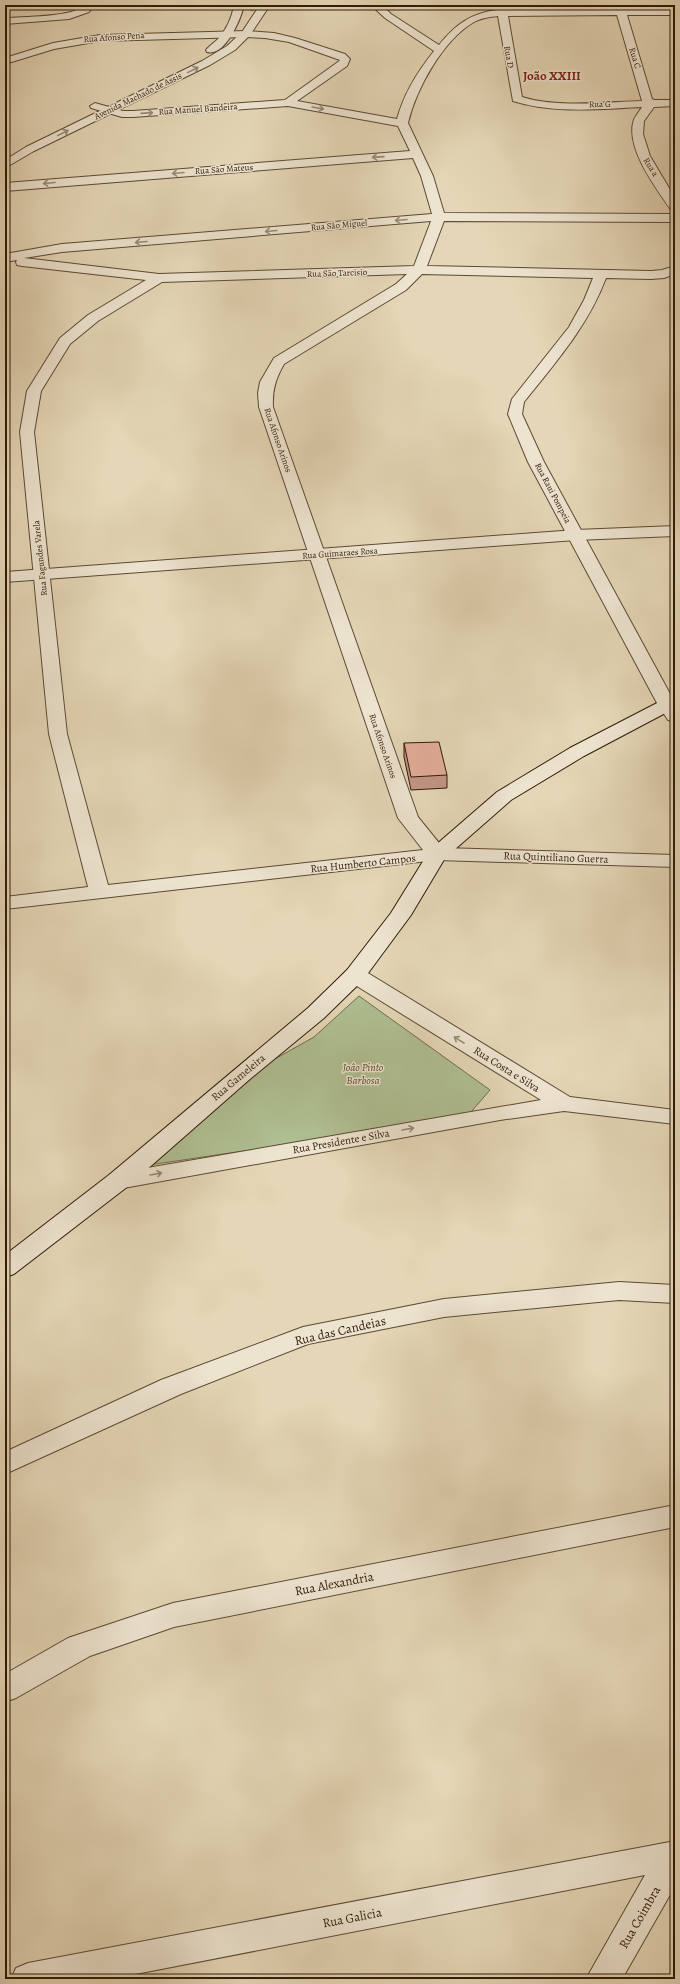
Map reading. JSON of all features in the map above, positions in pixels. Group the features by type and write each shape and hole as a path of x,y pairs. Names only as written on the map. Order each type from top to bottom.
{"street":[{"path":"5,21 69,16 86,10 89,5"},
{"path":"376,5 388,16 440,50"},
{"name":"Avenida Machado de Assis","path":"19,143 214,49 226,35 238,9"},
{"name":"Avenida Machado de Assis","path":"7,162 108,110 206,63 231,48 246,33 249,26 263,9"},
{"path":"439,217 428,176 402,123 409,98 423,73 440,50 470,20 501,9 675,12"},
{"name":"Rua D","path":"501,9 517,99 526,103"},
{"name":"Rua C","path":"621,12 647,100 651,103"},
{"path":"246,33 293,40 335,53 345,59 343,64 288,103"},
{"name":"Rua Afonso Pena","path":"5,61 47,46 89,38 123,35 226,35 246,33"},
{"name":"Rua Manuel Bandeira","path":"95,106 108,110 134,114 288,103 402,123"},
{"name":"Rua G","path":"526,103 560,105 675,103"},
{"name":"Rua a","path":"651,103 638,123 638,136 641,153 675,207"},
{"name":"Rua São Mateus","path":"5,187 417,154"},
{"path":"5,176 31,185"},
{"name":"Rua São Miguel","path":"5,259 62,248 439,217 675,218"},
{"name":"Rua Afonso Arinos","path":"437,854 408,818 266,407 264,392 269,377 280,361 395,291 419,270 439,217"},
{"name":"Rua São Tarcisio","path":"5,259 159,278 419,270 650,275 672,271"},
{"name":"Rua Raui Pompeia","path":"601,273 591,300 575,328 517,402 515,414 536,462 672,707"},
{"name":"Rua Fagundes Varela","path":"100,892 58,734 27,432 34,391 65,341 93,318 159,278"},
{"name":"Rua Guimaraes Rosa","path":"5,577 576,536 675,531"},
{"path":"437,854 504,796 577,752 672,707"},
{"name":"Rua Quintiliano Guerra","path":"437,854 675,861"},
{"name":"Rua Humberto Campos","path":"5,903 437,854"},
{"name":"Rua Gameleira","path":"5,1268 118,1181 242,1074 316,1013 355,975 400,915 437,854"},
{"name":"Rua Costa e Silva","path":"355,975 564,1104 675,1117"},
{"name":"Rua Presidente e Silva","path":"118,1181 493,1114 564,1104"},
{"name":"Rua das Candeias","path":"5,1464 171,1387 303,1336 444,1308 619,1291 675,1294"},
{"name":"Rua Alexandria","path":"5,1689 79,1647 173,1615 675,1516"},
{"name":"Rua Galicia","path":"28,1979 675,1855"},
{"name":"Rua Coimbra","path":"603,1979 675,1855"}],"green space":[{"name":"Joâo Pinto Barbosa","path":"359,996 490,1090 471,1112 440,1122 149,1165 266,1064 314,1037"}],"building":[{"path":"439,742 447,775 411,777 404,743"}],"waterway":[{"path":"251,10 252,5"}],"district":[{"name":"João XXIII","path":"552,75"}]}
